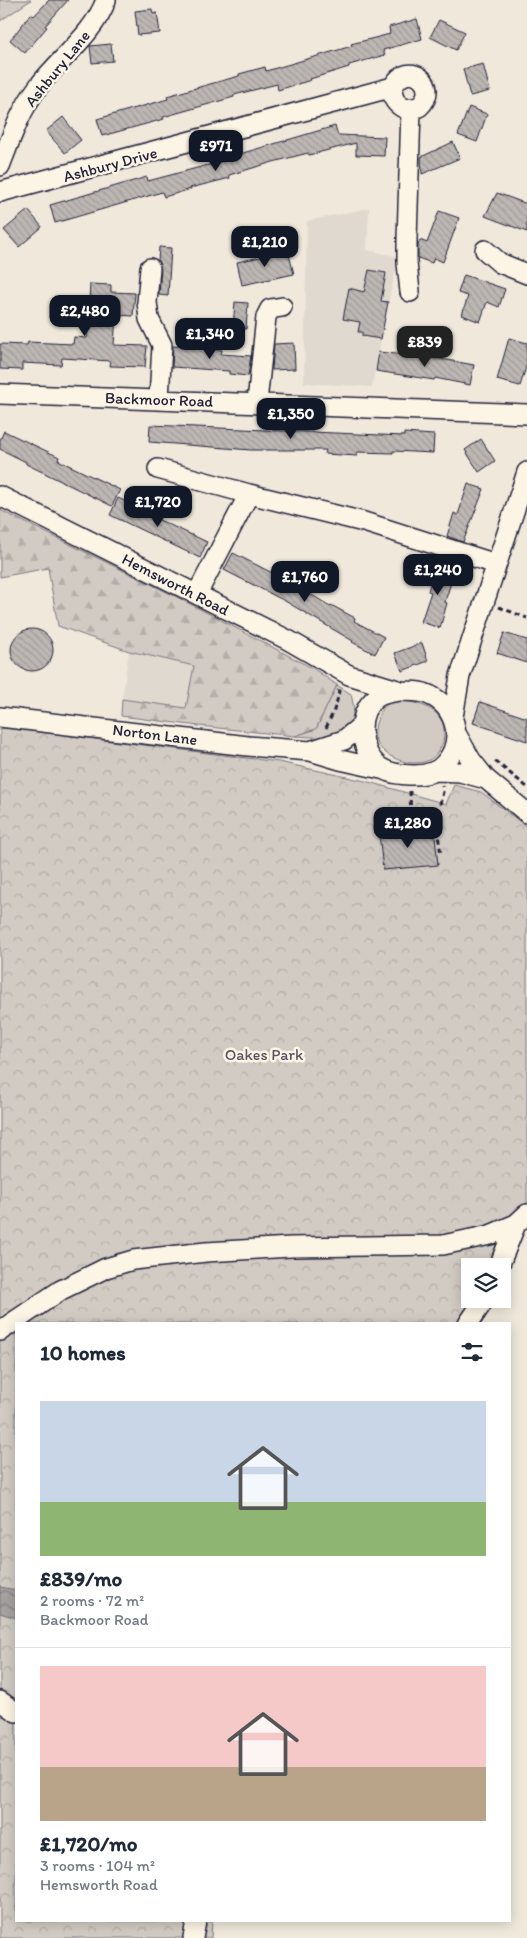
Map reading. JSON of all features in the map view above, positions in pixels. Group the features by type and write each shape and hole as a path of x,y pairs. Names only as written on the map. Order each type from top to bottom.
{"street":[{"name":"Ashbury Lane","path":"0,166 18,117 38,87 98,19 106,0"},
{"name":"Ashbury Drive","path":"0,192 393,87 400,77 409,74 416,75 424,81 427,87 427,98 420,107 411,109"},
{"path":"393,87 393,97 396,102 400,106 411,109 407,239 410,292"},
{"path":"486,250 500,263 527,274"},
{"path":"150,268 147,302 149,319 162,345 159,400"},
{"path":"257,402 266,317 270,309 282,307"},
{"name":"Backmoor Road","path":"0,394 257,402 527,414"},
{"path":"158,469 249,494 364,522 496,564"},
{"path":"437,771 445,764 454,751 460,676 493,605 496,564 527,472"},
{"path":"197,594 249,494"},
{"name":"Hemsworth Road","path":"0,496 288,640 344,672 401,691"},
{"path":"344,672 360,690 365,748 371,758 382,769 397,774 409,775 421,775 437,771 460,772 486,779"},
{"path":"364,719 376,698 401,691 424,693 445,687 460,676"},
{"path":"424,693 442,704 471,760 486,779 527,814"},
{"name":"Norton Lane","path":"0,717 248,746 310,751 382,769"},
{"name":"Norton Lane","path":"310,751 344,740 364,719"},
{"path":"503,1258 522,1219"},
{"path":"0,1332 61,1290 106,1268 133,1260 206,1252 292,1247 443,1245 490,1235 522,1219"},
{"path":"469,1322 479,1308"},
{"path":"193,1938 196,1922"}],"path":[{"path":"493,605 498,617"},
{"path":"493,605 527,618"},
{"path":"310,751 332,717 338,698 339,682 344,672"},
{"path":"494,761 527,787"},
{"path":"437,771 443,792 436,820 441,855"},
{"path":"409,775 411,822 436,820"}],"shaded area":[{"path":"369,208 367,250 399,257 388,302 372,387 304,383 307,221"},
{"path":"129,651 194,666 186,708 122,699"}],"green space":[{"path":"0,0 31,0 0,21"},
{"path":"0,510 177,597 314,669 337,685 316,729 295,736 121,716 122,699 186,708 194,666 129,651 58,626 48,568 0,577"},
{"path":"337,685 351,694 354,708 350,728 330,738 295,736 316,729"},
{"path":"397,701 406,701 424,706 438,715 444,731 443,742 438,752 429,760 414,763 405,762 389,755 378,744 375,732 379,714 387,705"},
{"name":"Oakes Park","path":"0,728 279,762 365,781 446,804 454,785 481,792 527,827 527,1224 507,1258 461,1258 461,1308 484,1308 474,1322 15,1322 15,1922 212,1922 211,1938 0,1938"}],"water":[{"path":"0,1587 15,1590 15,1618 0,1613"}],"building":[{"path":"49,0 68,0 25,53 10,40 31,14 34,16"},
{"path":"152,9 153,14 157,13 160,33 138,35 135,11"},
{"path":"417,19 422,39 383,50 385,55 349,65 349,67 278,90 277,84 234,95 234,97 163,117 164,119 102,136 97,119 168,99 167,96 239,76 239,74 265,67 266,71 352,46 351,44 390,34 389,27"},
{"path":"439,20 465,32 456,50 430,37"},
{"path":"111,44 113,61 92,63 90,46"},
{"path":"483,64 490,91 470,96 463,69"},
{"path":"469,107 487,114 477,142 458,135"},
{"path":"63,117 81,140 65,153 46,131"},
{"path":"335,126 338,135 385,137 384,156 356,155 356,143 273,162 229,175 230,178 164,197 162,192 55,223 50,205 147,177 148,181 227,160 226,158"},
{"path":"453,142 460,158 422,174 421,157"},
{"path":"497,193 527,204 527,232 485,216"},
{"path":"28,210 42,227 19,247 4,230"},
{"path":"439,211 459,218 443,262 434,258 432,263 418,258 418,245 420,240 427,243"},
{"path":"159,247 171,248 168,296 159,295 161,269 158,261"},
{"path":"288,251 294,274 242,285 237,262"},
{"path":"369,270 386,273 381,301 388,302 381,339 362,336 362,332 358,332 360,322 343,319 349,288 364,292"},
{"path":"464,275 505,289 499,307 487,302 480,322 462,315 468,296 458,293"},
{"path":"90,284 111,285 111,292 135,293 133,316 116,315 114,345 147,346 145,367 110,366 111,361 62,358 61,365 22,363 22,370 0,369 0,344 27,345 28,342 73,344 74,337 87,338"},
{"path":"235,302 248,303 246,329 233,328"},
{"path":"509,338 527,343 527,364 520,386 497,380"},
{"path":"294,343 295,369 272,370 274,344"},
{"path":"173,346 222,350 221,354 251,356 248,376 229,374 229,371 172,367"},
{"path":"379,352 474,365 470,385 435,378 434,380 376,371"},
{"path":"150,425 404,436 404,433 434,435 433,453 357,452 357,456 325,454 326,450 251,450 149,442"},
{"path":"4,431 59,457 58,460 120,490 112,506 26,464 26,462 0,449 0,440"},
{"path":"481,439 495,461 479,472 465,450"},
{"path":"468,484 484,489 463,542 447,536 454,513 458,515"},
{"path":"118,498 143,510 142,512 207,542 200,558 110,515"},
{"path":"233,553 355,618 354,621 384,637 375,654 285,601 224,570"},
{"path":"436,564 455,569 445,602 447,603 440,628 421,622 431,592 428,591"},
{"path":"36,629 44,632 50,638 53,650 50,662 44,668 28,671 20,668 14,662 11,646 14,638 20,632"},
{"path":"504,633 527,640 527,663 497,653"},
{"path":"422,643 428,661 402,671 395,653"},
{"path":"480,702 527,718 527,741 473,723"},
{"path":"434,828 438,865 383,870 379,833"}]}
